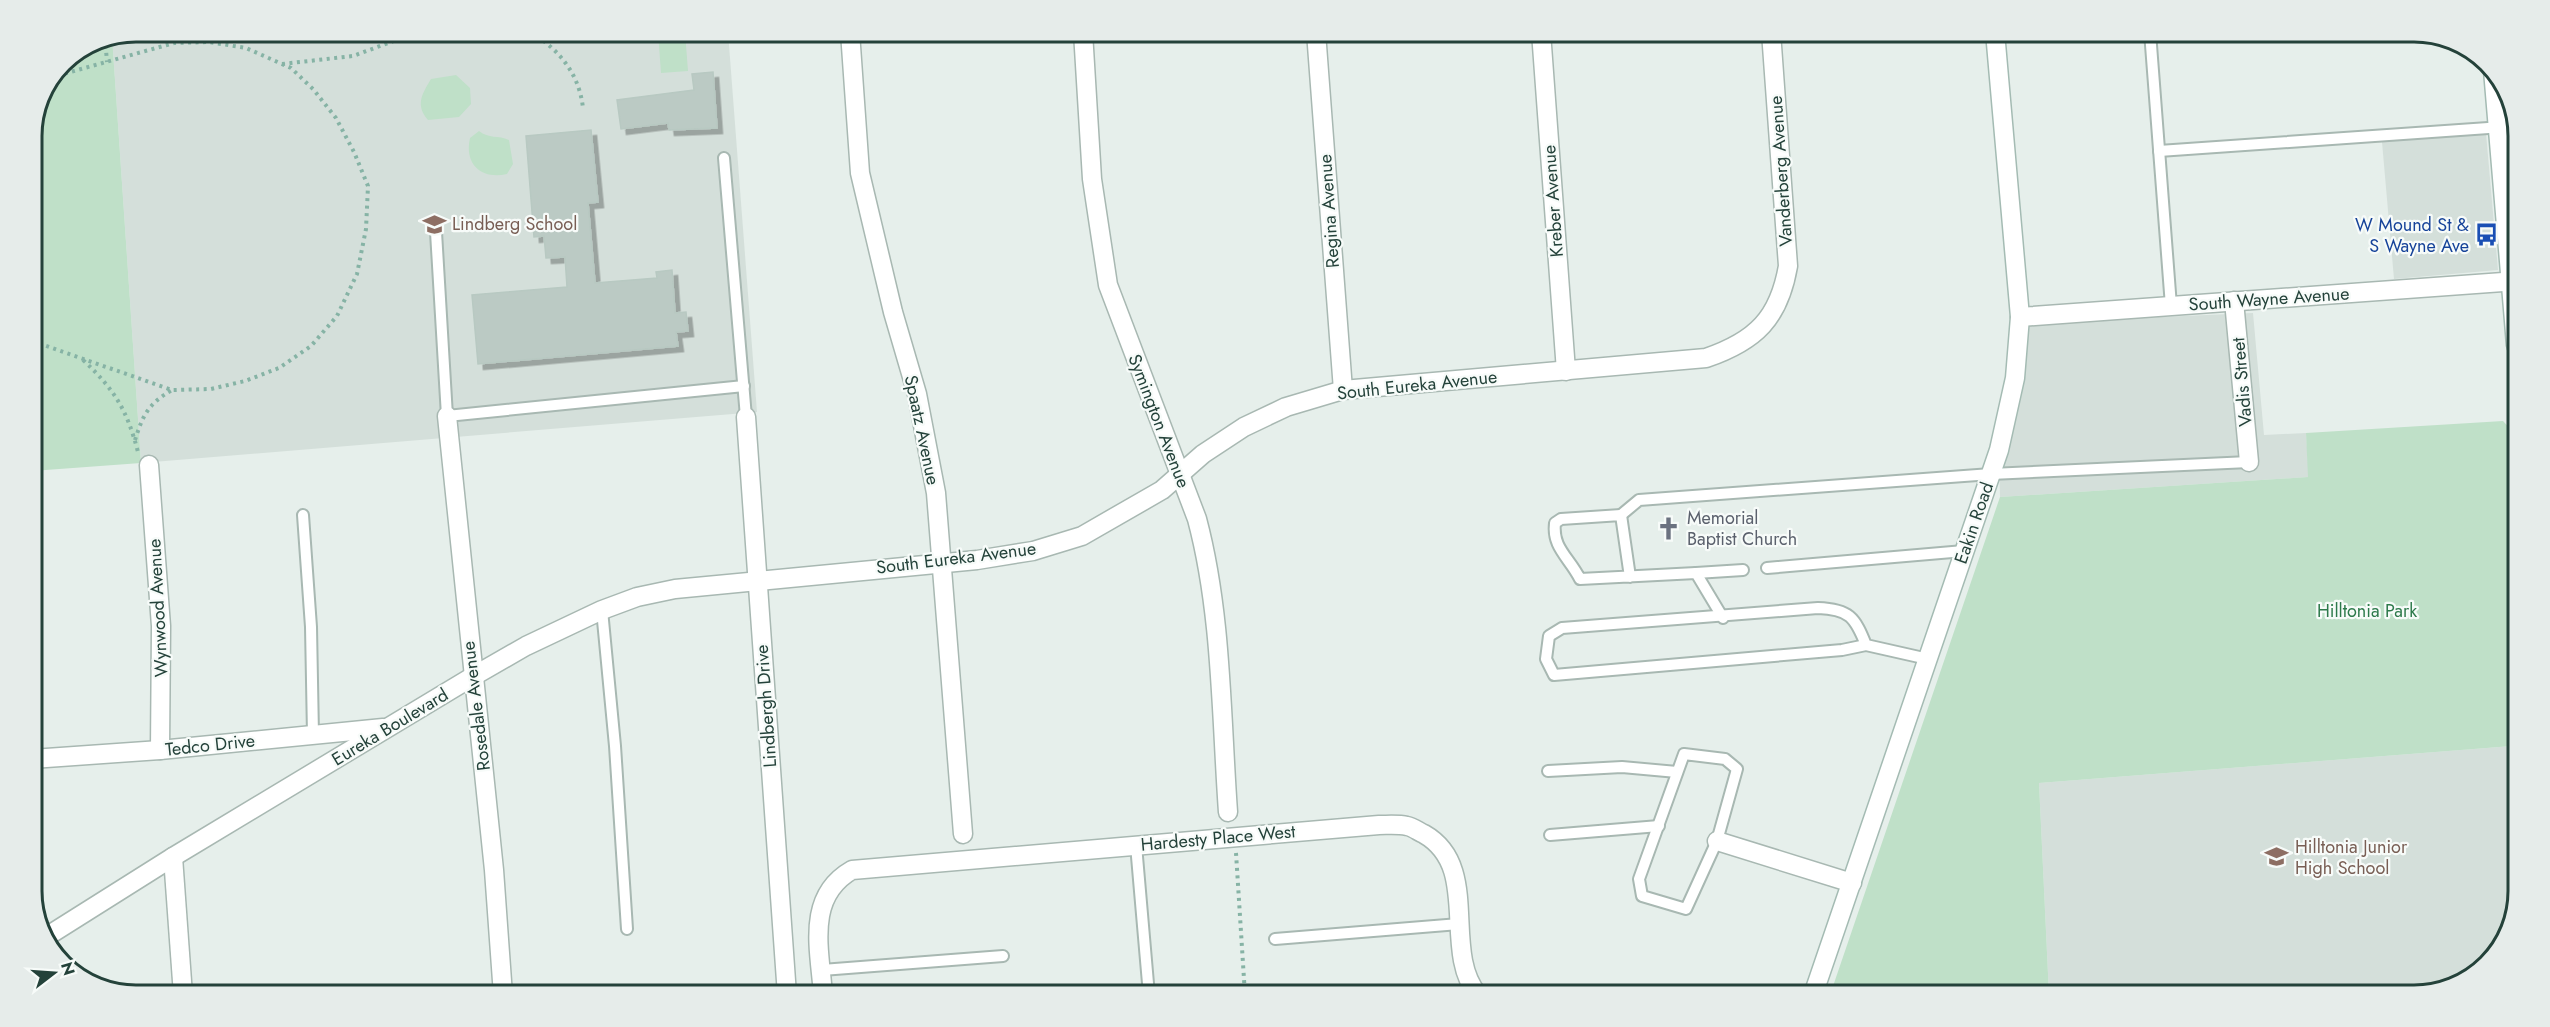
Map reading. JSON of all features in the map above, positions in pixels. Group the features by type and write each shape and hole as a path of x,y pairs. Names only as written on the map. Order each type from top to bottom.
{"street":[{"name":"Spaatz Avenue","path":"851,42 860,173 893,312 917,394 936,493 963,834"},
{"name":"Symington Avenue","path":"1084,42 1092,179 1108,285 1137,368 1197,519 1210,580 1228,812"},
{"name":"Regina Avenue","path":"1317,42 1342,390"},
{"name":"Kreber Avenue","path":"1542,42 1566,371"},
{"name":"Vanderberg Avenue","path":"1772,42 1788,266 1784,287 1776,308"},
{"name":"Eakin Road","path":"1817,985 1991,474 2012,399 2020,317 1996,42"},
{"path":"2495,88 2508,230"},
{"name":"South Wayne Avenue","path":"2020,317 2508,281"},
{"name":"Vadis Street","path":"2234,301 2249,462"},
{"name":"South Eureka Avenue","path":"758,579 1033,551 1071,540 1162,490 1203,454 1244,427 1286,407 1342,390 1706,358 1747,340 1764,325 1776,308"},
{"name":"Rosedale Avenue","path":"447,416 472,677 494,870 503,985"},
{"name":"Lindbergh Drive","path":"746,417 787,985"},
{"name":"Wynwood Avenue","path":"149,465 161,626 160,750"},
{"name":"Eureka Boulevard","path":"52,933 172,857 526,646 602,610 638,597 675,589 758,579"},
{"name":"Tedco Drive","path":"42,758 160,750 388,728"},
{"name":"Hardesty Place West","path":"822,970 819,920 824,898 836,879 852,870 1379,825 1409,826 1435,841 1447,856 1455,872 1465,973 1472,985"},
{"path":"1717,841 1852,883"},
{"path":"172,857 182,985"},
{"path":"822,970 823,985"}],"lane":[{"path":"2151,42 2171,306"},
{"path":"2159,151 2507,127"},
{"path":"724,158 746,417"},
{"path":"436,232 447,416 744,386"},
{"path":"1743,570 1580,579 1565,554 1557,547 1553,535 1555,522 1561,519 1621,515 1639,500 1991,474 2249,462"},
{"path":"303,515 311,627 313,735"},
{"path":"1621,515 1630,577"},
{"path":"1767,568 1964,551"},
{"path":"1696,573 1723,618"},
{"path":"1866,645 1857,623 1839,609 1818,608 1723,618 1562,628 1549,636 1546,659 1554,675 1842,650 1866,645 1928,659"},
{"path":"602,610 615,746 627,929"},
{"path":"1684,754 1725,759 1737,769 1717,841 1686,909 1642,896 1640,879 1677,772 1684,754"},
{"path":"1548,771 1622,767 1677,772"},
{"path":"1550,835 1659,826"},
{"path":"1136,845 1148,985"},
{"path":"1275,939 1459,924"},
{"path":"822,970 1003,956"}],"path":[{"path":"42,345 172,390 211,389 245,381 279,368 311,346 338,316 357,274 366,229 368,186 354,152 336,118 313,89 291,68 246,48 209,42 174,43 68,73"},
{"path":"281,64 353,56 391,42"},
{"path":"548,42 569,66 581,88 584,108"},
{"path":"106,47 107,62"},
{"path":"80,358 107,382 118,397 129,417 141,463 149,465"},
{"path":"135,441 142,416 158,398 172,390"},
{"path":"1236,836 1244,985"}],"shaded area":[{"name":"Lindberg School","path":"136,42 729,42 757,412 141,463 113,45"},
{"path":"2486,133 2498,270 2394,279 2382,142"},
{"path":"2253,313 2264,435 2306,433 2309,477 2000,497 1999,459 2020,323"},
{"name":"Hilltonia Junior High School","path":"2508,746 2508,891 2503,921 2489,948 2476,962 2455,975 2432,983 2414,985 2049,985 2039,783"}],"green space":[{"path":"659,42 686,42 688,71 661,73"},
{"path":"113,45 141,463 42,470 42,136 44,118 49,100 58,84 70,70 84,58 100,49"},
{"path":"456,75 470,88 471,104 459,117 428,120 424,115 421,100 431,79"},
{"path":"479,131 486,135 509,140 513,164 507,174 489,175 476,168 472,162 470,138"},
{"name":"Hilltonia Park","path":"2503,421 2508,426 2508,746 2039,783 2049,985 1833,985 2000,497 2308,477 2306,433"}],"building":[{"path":"713,72 717,128 669,130 668,123 621,129 617,100 694,90 692,74"},
{"path":"591,130 598,202 588,203 595,283 657,278 656,272 672,270 675,313 686,312 688,331 676,332 678,346 478,364 472,295 567,287 565,257 546,258 544,236 534,237 526,136"}],"place":[{"name":"Lindberg School","path":"434,224"},
{"name":"W Mound St & S Wayne Ave","path":"2487,235"},
{"name":"Memorial Baptist Church","path":"1669,528"},
{"name":"Hilltonia Junior High School","path":"2277,857"}]}
